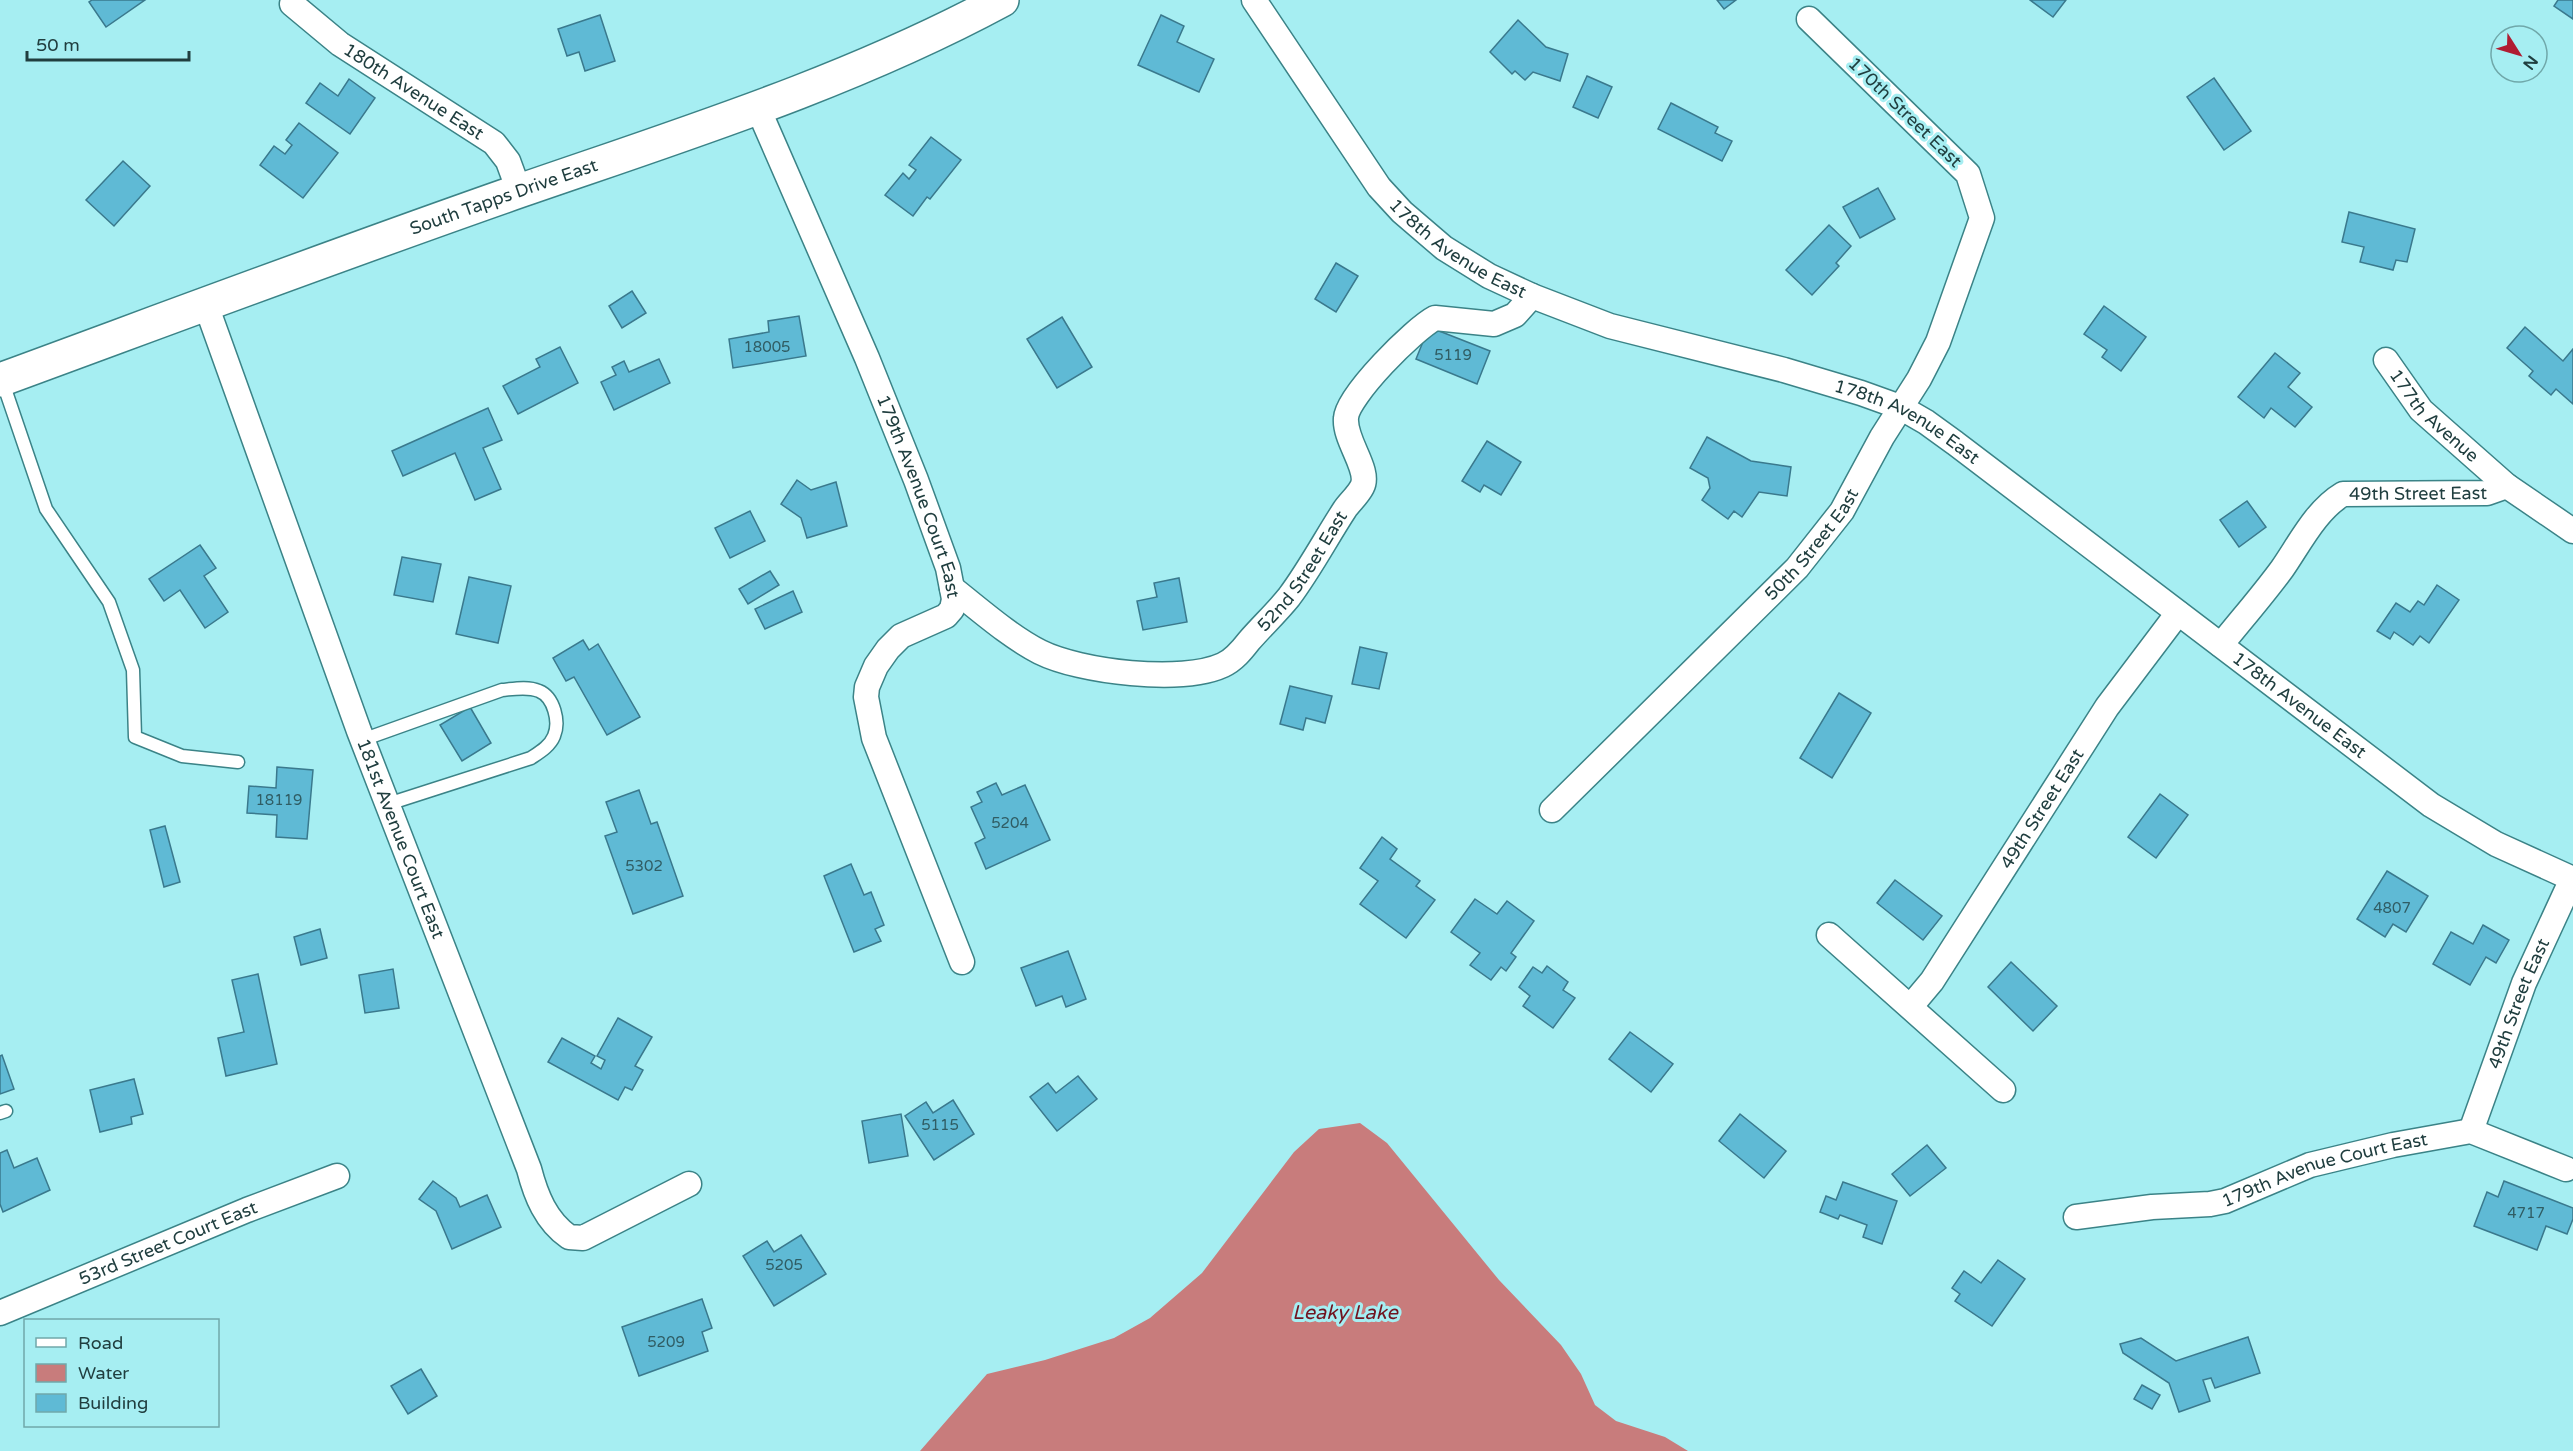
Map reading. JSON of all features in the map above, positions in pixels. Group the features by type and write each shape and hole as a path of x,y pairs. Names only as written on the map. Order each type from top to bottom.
{"street":[{"name":"South Tapps Drive East","path":"1,380 519,191 690,133 869,64 1002,0"},
{"name":"178th Avenue East","path":"1254,0 1379,187 1402,212 1444,248 1489,276 1532,296 1610,326 1784,370 1900,407 1955,443 2431,805 2496,844 2573,879"},
{"name":"180th Avenue East","path":"292,4 340,44 494,143 508,161 519,191"},
{"name":"170th Street East","path":"1809,19 1968,174 1982,218"},
{"name":"179th Avenue Court East","path":"757,106 867,358 916,480 948,568 952,588 952,609 946,616 901,636 888,649 876,666 867,687 866,697 874,738 962,962"},
{"name":"50th Street East","path":"1552,810 1797,568 1842,511 1938,342 1982,218"},
{"name":"52nd Street East","path":"952,588 1040,652 1067,663 1094,670 1177,674 1206,671 1224,664 1242,651 1287,598 1346,508 1362,488 1364,473 1350,443 1346,417 1349,408 1370,380 1410,336 1435,318 1494,324 1515,315 1532,296"},
{"name":"181st Avenue Court East","path":"206,305 362,740 529,1169 535,1190 548,1216 569,1238 583,1238 689,1184"},
{"name":"177th Avenue","path":"2386,360 2421,410 2506,486 2573,531"},
{"name":"49th Street East","path":"2221,645 2281,570 2332,500 2343,494 2487,493 2506,486"},
{"name":"49th Street East","path":"1911,1006 1932,981 2107,707 2178,613"},
{"name":"49th Street East","path":"2471,1131 2524,983 2573,879"},
{"path":"1829,935 2003,1090"},
{"name":"179th Avenue Court East","path":"2076,1217 2152,1207 2225,1201 2310,1165 2393,1145 2471,1131"},
{"path":"2471,1131 2566,1169"},
{"name":"53rd Street Court East","path":"0,1313 247,1209 337,1176"}],"lane":[{"path":"1,380 46,508 110,603 133,670 135,737 182,756 238,762"},
{"path":"362,740 502,690 522,688 540,691 552,704 556,715 555,735 547,747 531,758 388,804"}],"water":[{"name":"Leaky Lake","path":"1360,1123 1387,1143 1499,1280 1561,1345 1581,1374 1595,1405 1616,1421 1665,1437 1688,1451 920,1451 987,1374 1045,1360 1114,1338 1150,1318 1202,1273 1294,1152 1319,1129"}],"building":[{"path":"92,0 145,0 106,27 89,2"},
{"path":"1717,0 1736,0 1724,9"},
{"path":"2030,0 2066,0 2053,17"},
{"path":"2558,0 2573,0 2573,19 2554,6"},
{"path":"600,15 615,61 585,71 579,52 567,56 558,29"},
{"path":"1161,15 1184,26 1177,42 1214,59 1199,92 1138,65"},
{"path":"1518,20 1546,47 1568,54 1560,81 1533,72 1525,80 1515,71 1512,74 1490,52"},
{"path":"1587,76 1612,87 1598,118 1573,107"},
{"path":"2214,78 2251,131 2224,150 2187,97"},
{"path":"349,79 375,98 350,134 306,103 320,83 338,96"},
{"path":"1671,103 1718,127 1715,133 1732,141 1722,161 1658,129"},
{"path":"299,123 338,153 303,198 260,165 274,146 285,154 292,145 286,140"},
{"path":"931,137 961,160 930,199 927,197 913,216 885,195 903,173 909,179 916,170 909,165"},
{"path":"123,161 150,186 114,226 86,200"},
{"path":"1878,188 1895,219 1860,238 1843,207"},
{"path":"2349,212 2415,229 2407,262 2396,260 2393,270 2360,262 2364,247 2342,242"},
{"path":"1829,225 1851,246 1836,263 1839,266 1812,295 1786,270"},
{"path":"1336,263 1358,276 1336,312 1315,299"},
{"path":"632,291 646,313 622,328 609,306"},
{"path":"2104,306 2146,337 2121,371 2102,357 2107,350 2084,334"},
{"path":"799,316 806,356 733,368 729,339 769,332 768,321"},
{"path":"1062,317 1092,367 1057,388 1027,339"},
{"path":"1429,327 1490,351 1477,384 1416,359"},
{"path":"2525,327 2563,361 2573,349 2573,404 2556,389 2551,395 2529,376 2533,371 2507,348"},
{"path":"560,347 578,383 518,414 503,386 540,367 536,359"},
{"path":"2275,353 2300,373 2288,387 2312,407 2295,427 2271,408 2264,418 2238,397"},
{"path":"659,359 670,383 614,410 601,382 616,375 612,367 624,361 629,372"},
{"path":"488,408 502,440 483,448 501,489 475,500 455,453 403,476 392,451"},
{"path":"1707,437 1751,461 1791,467 1787,496 1759,492 1742,517 1734,511 1728,519 1702,500 1710,488 1708,478 1690,468"},
{"path":"1487,441 1521,462 1501,495 1484,485 1480,492 1462,481"},
{"path":"797,480 811,490 836,482 847,526 807,538 801,518 781,504"},
{"path":"2247,501 2266,527 2239,547 2220,520"},
{"path":"750,511 765,541 730,558 715,528"},
{"path":"200,545 216,568 204,576 228,612 205,628 180,590 164,601 149,579"},
{"path":"402,557 441,564 433,602 394,595"},
{"path":"770,571 779,585 748,604 739,589"},
{"path":"469,577 511,586 498,643 456,634"},
{"path":"1179,578 1187,622 1143,630 1137,601 1157,597 1154,583"},
{"path":"2437,585 2459,600 2429,643 2420,636 2413,645 2394,632 2390,639 2377,631 2396,603 2410,612 2418,601 2424,605"},
{"path":"793,591 802,612 765,629 755,609"},
{"path":"583,640 589,650 598,644 640,717 607,735 574,677 566,681 553,658"},
{"path":"1360,647 1387,653 1379,689 1352,684"},
{"path":"1290,686 1332,696 1325,723 1306,718 1303,730 1280,724"},
{"path":"1839,693 1871,713 1832,778 1800,758"},
{"path":"470,707 491,743 462,761 440,725"},
{"path":"277,767 313,770 307,839 276,837 277,815 247,813 249,786 276,788"},
{"path":"996,783 1002,795 1025,785 1050,840 986,869 975,843 985,838 971,807 982,802 977,792"},
{"path":"639,790 651,824 657,822 683,896 633,914 605,836 617,832 606,802"},
{"path":"2160,794 2188,815 2156,858 2128,837"},
{"path":"165,826 180,882 164,887 150,830"},
{"path":"1382,837 1397,849 1390,859 1420,881 1416,886 1435,900 1406,938 1360,904 1378,881 1360,868"},
{"path":"851,864 864,895 871,892 884,925 875,929 881,941 854,952 824,876"},
{"path":"2387,871 2428,896 2406,932 2393,924 2385,937 2357,919"},
{"path":"1895,880 1942,916 1923,940 1877,903"},
{"path":"1475,899 1497,914 1507,901 1534,921 1511,953 1516,957 1506,971 1501,967 1491,980 1470,965 1480,953 1451,932"},
{"path":"2483,925 2509,940 2496,963 2486,957 2470,985 2433,964 2451,932 2473,944"},
{"path":"320,929 327,958 301,965 294,937"},
{"path":"1068,951 1086,999 1066,1007 1062,996 1036,1006 1021,968"},
{"path":"2011,962 2057,1006 2033,1031 1988,987"},
{"path":"1547,966 1568,982 1563,990 1575,998 1553,1028 1523,1006 1530,996 1519,987 1533,967 1542,973"},
{"path":"393,969 399,1008 365,1013 359,975"},
{"path":"258,974 277,1064 226,1076 218,1038 244,1032 232,980"},
{"path":"618,1018 652,1037 635,1066 643,1070 632,1090 625,1087 618,1100 548,1062 562,1038 595,1056 591,1063 601,1069 605,1060 597,1056"},
{"path":"1630,1032 1673,1064 1651,1092 1609,1059"},
{"path":"2,1055 14,1089 0,1094 0,1056"},
{"path":"1078,1076 1097,1099 1057,1131 1030,1097 1048,1083 1056,1093"},
{"path":"134,1079 143,1114 131,1117 132,1124 100,1132 90,1090"},
{"path":"953,1100 974,1134 934,1160 905,1116 926,1102 933,1113"},
{"path":"901,1114 908,1156 869,1163 862,1121"},
{"path":"1740,1114 1786,1151 1764,1178 1719,1141"},
{"path":"1927,1145 1946,1168 1910,1196 1892,1174"},
{"path":"7,1150 14,1168 37,1158 50,1190 3,1212 0,1204 0,1153"},
{"path":"433,1181 456,1198 460,1207 487,1195 501,1227 452,1249 436,1211 419,1199"},
{"path":"2504,1181 2573,1208 2573,1219 2567,1234 2546,1226 2537,1250 2474,1226 2487,1192 2498,1197"},
{"path":"1843,1182 1897,1201 1882,1244 1863,1237 1867,1225 1840,1215 1838,1219 1820,1212 1826,1196 1836,1200"},
{"path":"801,1235 826,1274 774,1306 743,1256 767,1241 774,1252"},
{"path":"1998,1260 2025,1279 1992,1326 1955,1301 1960,1294 1952,1288 1964,1271 1981,1283"},
{"path":"702,1299 712,1328 702,1332 708,1351 639,1376 622,1327"},
{"path":"2248,1337 2260,1373 2215,1388 2211,1378 2203,1380 2210,1401 2179,1412 2169,1383 2123,1353 2120,1344 2141,1338 2176,1361"},
{"path":"421,1369 437,1396 408,1414 391,1386"},
{"path":"2142,1385 2160,1395 2152,1409 2134,1399"}]}
